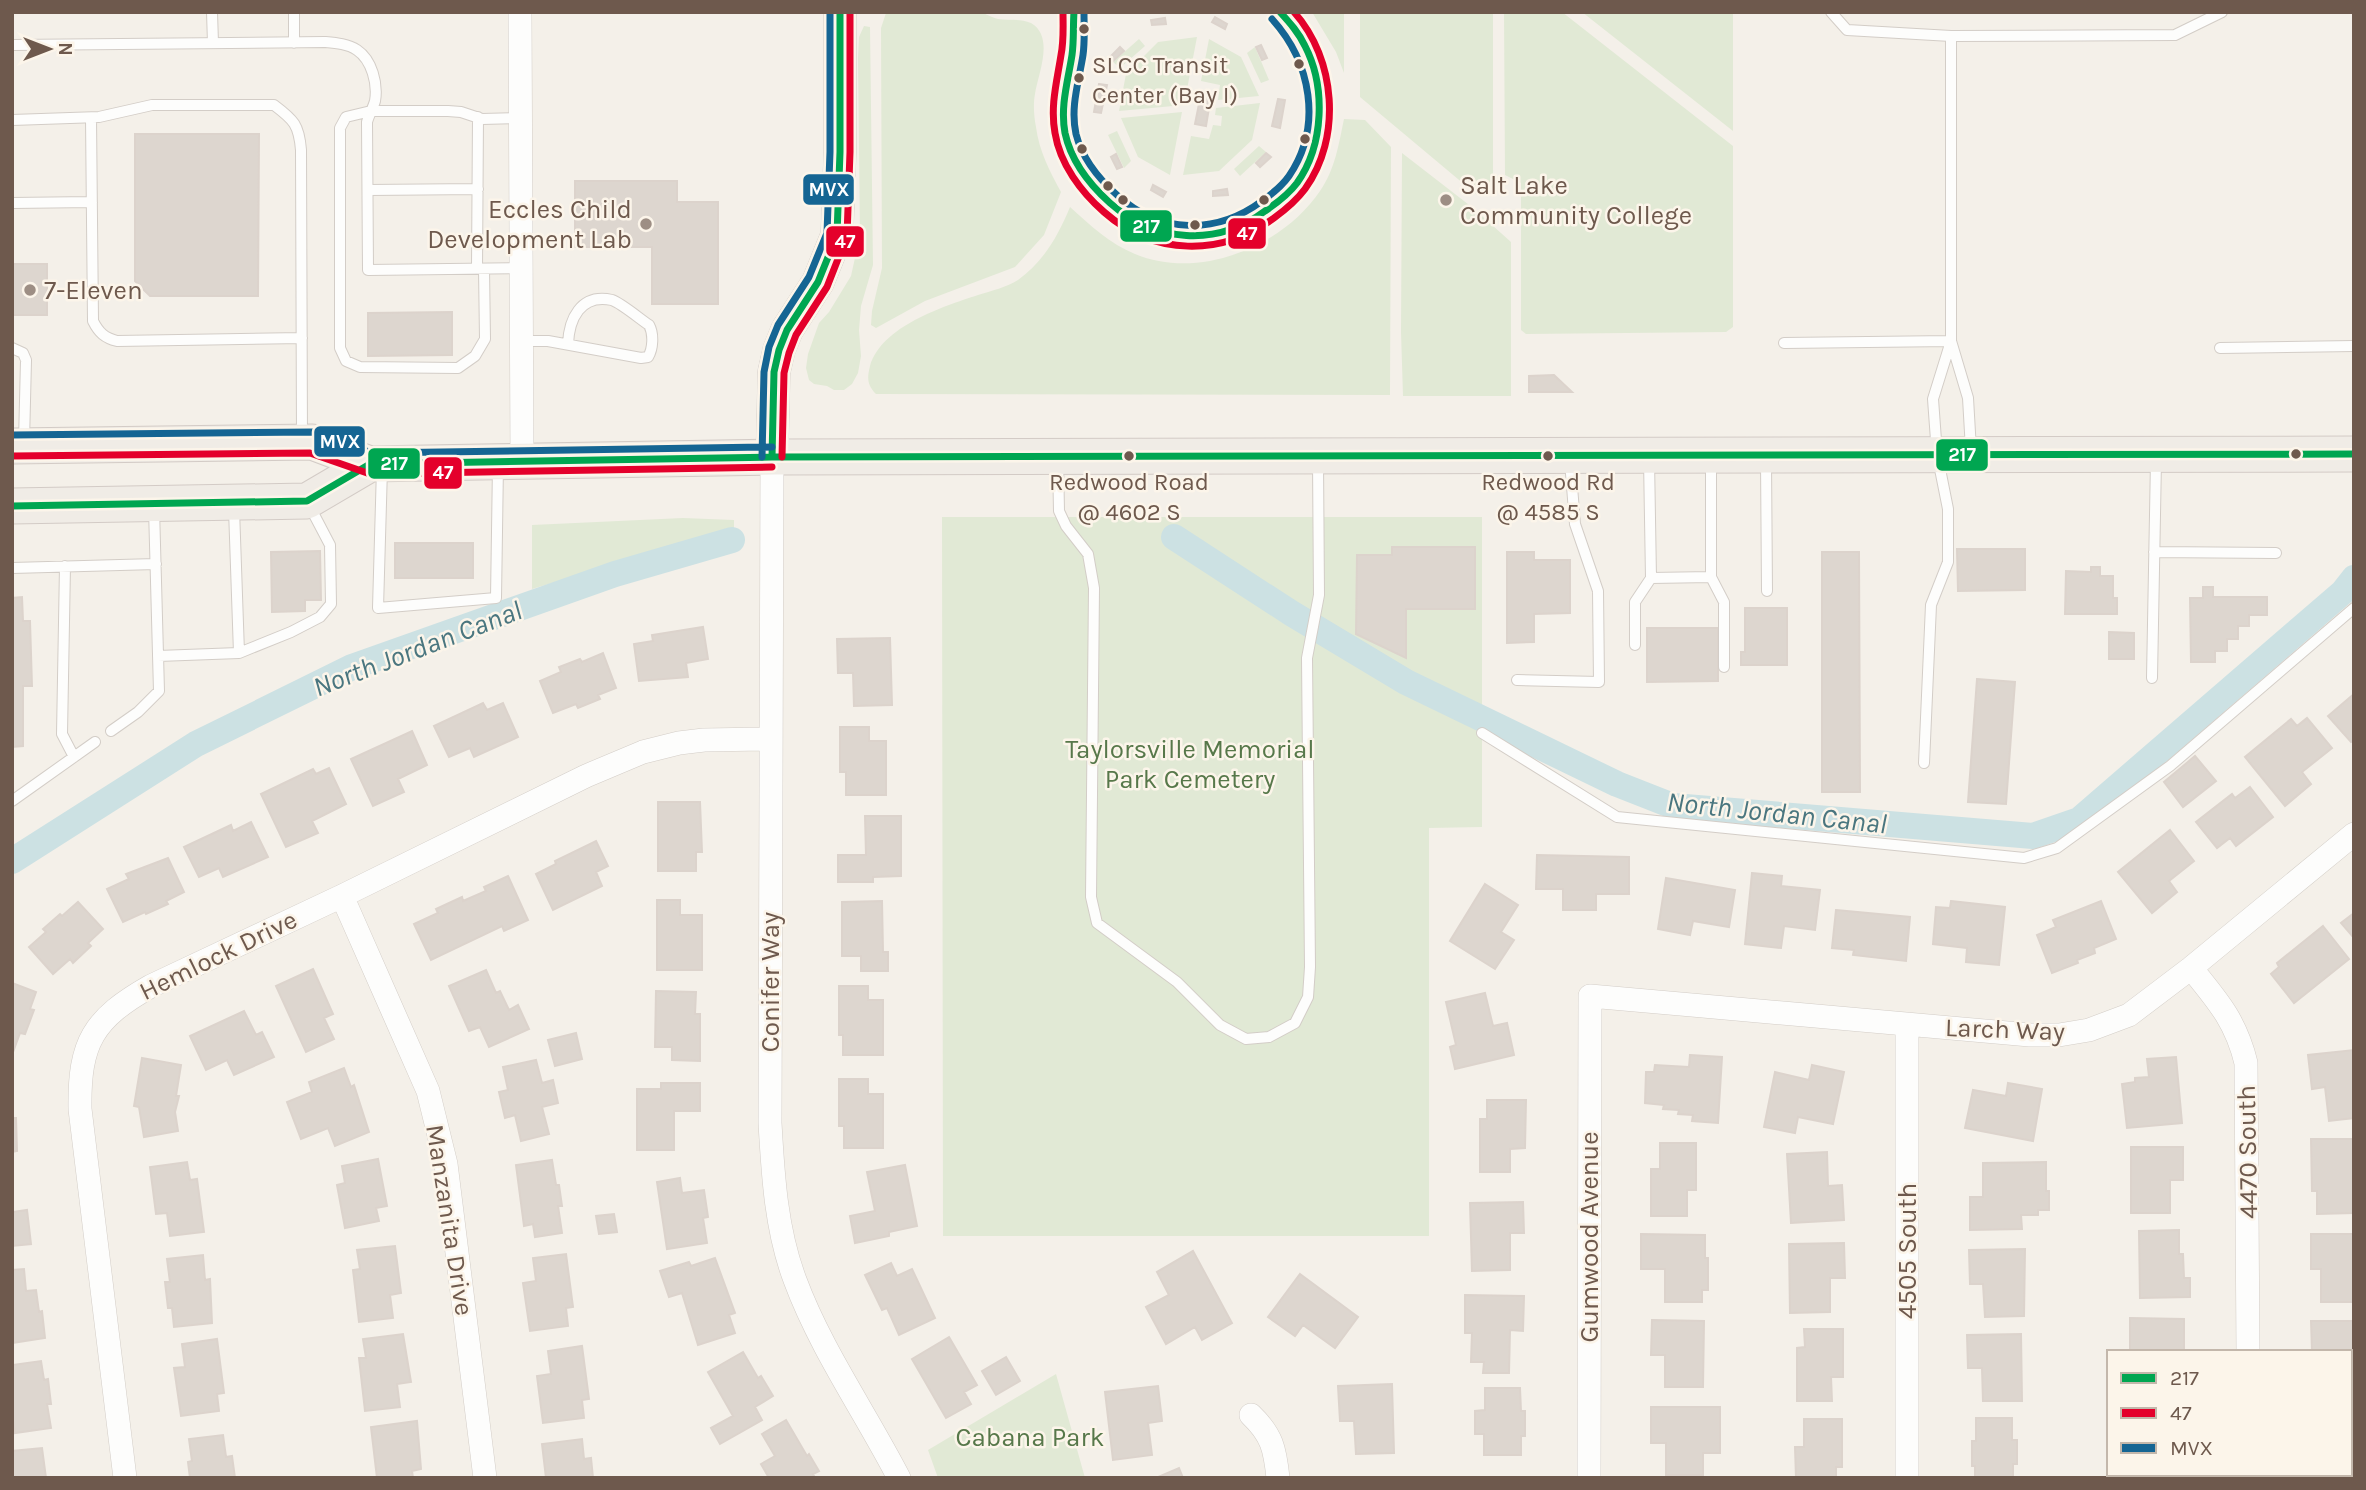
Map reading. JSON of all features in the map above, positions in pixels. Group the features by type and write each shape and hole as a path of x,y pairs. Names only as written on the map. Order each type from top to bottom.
{"main road":[{"path":"18,447 312,442 376,464 772,457 2354,454"},
{"path":"12,506 307,501 376,464"}],"street":[{"path":"510,463 522,341 520,12"},
{"path":"772,457 774,372 779,350 787,330 818,282 836,235 840,152 840,12"},
{"name":"Conifer Way","path":"772,457 770,1123 773,1175 780,1225 794,1278 814,1327 899,1478"},
{"name":"Hemlock Drive","path":"125,1478 80,1109 79,1080 87,1049 96,1029 122,1003 151,986 586,776 643,752 691,741 770,739"},
{"name":"Larch Way","path":"1590,996 2030,1035 2059,1035 2089,1030 2129,1015 2191,968 2354,834"},
{"name":"Manzanita Drive","path":"342,896 428,1091 439,1127 448,1176 485,1478"},
{"name":"4470 South","path":"2191,968 2216,998 2235,1027 2246,1063 2248,1350"},
{"name":"Gumwood Avenue","path":"1589,1478 1590,996"},
{"name":"4505 South","path":"1907,1025 1907,1478"},
{"path":"1251,1415 1265,1428 1274,1447 1278,1478"}],"lane":[{"path":"212,12 213,43"},
{"path":"294,12 294,43"},
{"path":"1074,12 1072,52 1065,83 1064,119 1068,143 1077,163 1089,183 1131,219 1184,239 1210,237 1236,230 1260,217 1283,198 1301,176 1313,150 1320,100 1317,76 1303,42 1280,12"},
{"path":"1831,12 1847,30 1951,36 2175,35 2222,12"},
{"path":"1951,36 1951,341 1968,398 1972,454"},
{"path":"12,45 294,43 342,44 356,49 372,71 376,87 375,103 367,122 368,270 522,268"},
{"path":"12,120 91,117 152,105 274,105 288,116 299,131 301,150 302,442"},
{"path":"478,117 478,189 485,339 475,356 458,368 360,367 346,361 340,348 340,128 346,117 371,111 448,111 478,117 521,118"},
{"path":"91,117 93,321 98,331 117,341 302,338"},
{"path":"368,190 478,189"},
{"path":"12,203 92,202"},
{"path":"522,341 568,344 608,354 641,358 648,357 652,351 652,330 649,325 612,300 593,301 577,310 569,325 568,344"},
{"path":"1784,343 1951,341"},
{"path":"1924,763 1931,605 1948,562 1948,509 1937,454 1933,399 1951,341"},
{"path":"2220,348 2354,346"},
{"path":"12,348 23,353 26,360 18,447"},
{"path":"2152,678 2156,454"},
{"path":"1058,456 1059,511 1066,526 1088,554 1094,588 1096,624 1091,897 1097,923 1177,982 1220,1025 1246,1039 1269,1037 1295,1023 1308,997 1307,658 1319,595 1318,455"},
{"path":"1517,680 1599,682 1598,590 1575,524 1569,455"},
{"path":"1635,645 1635,602 1651,578 1649,455"},
{"path":"1712,455 1711,578 1724,602 1724,667"},
{"path":"1766,455 1767,591"},
{"path":"376,464 379,608 496,598 510,463"},
{"path":"158,656 239,653 320,617 331,604 330,545 307,501"},
{"path":"233,503 239,653"},
{"path":"111,731 138,712 159,691 154,505"},
{"path":"2154,552 2276,553"},
{"path":"12,568 156,564"},
{"path":"65,566 62,734 74,757"},
{"path":"1651,578 1711,578"},
{"path":"1482,733 1617,817 2024,858 2057,848 2170,766 2354,608"},
{"path":"12,800 95,742"}],"green space":[{"path":"1312,12 1344,12 1344,73 1336,52"},
{"path":"1360,12 1493,12 1493,179 1477,195 1360,97"},
{"path":"1504,12 1562,12 1733,146 1733,327 1726,332 1526,334 1521,330 1521,183 1505,175"},
{"path":"1582,12 1733,12 1733,131"},
{"path":"886,13 983,13 998,19 1027,21 1038,29 1044,46 1034,98 1037,136 1042,153 1061,192 1044,235 1015,267 925,301 876,328 871,325 882,268 881,28"},
{"path":"864,26 870,27 873,265 861,306 861,356 858,373 852,384 844,390 834,390 814,384 809,380 806,368 819,323 851,276 860,235 858,58 859,37"},
{"path":"1197,37 1184,105 1119,111 1126,74 1158,42"},
{"path":"1139,39 1145,46 1120,68 1113,62"},
{"path":"1209,39 1241,57 1259,96 1218,100 1220,85 1201,81"},
{"path":"1255,47 1269,80 1261,83 1247,53"},
{"path":"1260,103 1252,140 1219,171 1183,175 1191,136 1209,139 1213,125 1221,126 1222,116 1215,115 1216,108"},
{"path":"1182,112 1170,175 1138,157 1121,118"},
{"path":"1344,119 1365,120 1391,147 1390,395 876,394 871,388 868,378 870,366 887,340 900,329 931,312 1018,280 1035,265 1049,247 1070,207 1117,245 1135,254 1160,261 1186,263 1212,260 1238,253 1262,242 1285,228 1304,211 1320,191 1333,165"},
{"path":"1117,131 1131,161 1124,168 1108,135"},
{"path":"1259,146 1266,152 1240,176 1234,169"},
{"path":"1402,153 1473,208 1511,242 1511,396 1403,396"},
{"name":"Taylorsville Memorial Park Cemetery","path":"942,517 1482,517 1482,827 1429,828 1429,1236 943,1236"},
{"path":"683,518 734,520 734,528 532,589 532,525"},
{"name":"Cabana Park","path":"1056,1374 1085,1478 938,1478 928,1450"}],"building":[{"path":"1215,17 1227,24 1225,29 1212,22"},
{"path":"1165,18 1166,24 1152,25 1151,20"},
{"path":"1261,45 1267,58 1262,60 1256,47"},
{"path":"1120,47 1124,51 1113,61 1110,57"},
{"path":"1099,84 1107,85 1101,113 1094,112"},
{"path":"1201,94 1211,96 1206,126 1195,124"},
{"path":"1278,99 1285,100 1280,128 1272,126"},
{"path":"135,134 259,134 258,296 150,296 135,281"},
{"path":"1266,153 1271,157 1260,167 1256,163"},
{"path":"1116,154 1122,167 1117,169 1111,157"},
{"name":"Eccles Child Development Lab","path":"575,181 677,181 677,202 718,202 718,304 652,304 652,247 575,247"},
{"path":"1153,185 1166,192 1163,197 1151,190"},
{"path":"1227,189 1228,195 1213,196 1213,191"},
{"name":"7-Eleven","path":"12,264 47,264 47,315 12,315"},
{"path":"452,312 452,355 368,356 368,313"},
{"path":"1554,375 1572,392 1529,392 1529,376"},
{"path":"395,543 473,543 473,578 395,578"},
{"path":"1392,547 1475,547 1475,609 1406,609 1406,658 1356,634 1357,555 1392,555"},
{"path":"1957,549 2025,549 2025,590 1958,591"},
{"path":"320,551 321,600 305,600 305,611 272,612 271,552"},
{"path":"1507,552 1534,552 1534,560 1570,560 1570,613 1534,614 1534,642 1507,643"},
{"path":"1822,552 1859,552 1860,792 1822,792"},
{"path":"2091,567 2100,567 2100,576 2113,576 2113,598 2117,598 2117,614 2065,614 2066,571 2091,572"},
{"path":"2203,587 2213,587 2213,597 2267,597 2267,615 2249,615 2249,626 2238,626 2238,639 2227,639 2227,651 2215,651 2215,662 2191,662 2190,598 2203,598"},
{"path":"22,597 23,621 30,621 32,686 23,686 23,746 12,747 12,598"},
{"path":"1745,608 1787,608 1787,665 1741,665 1741,652 1745,652"},
{"path":"703,627 708,659 686,663 688,677 639,681 634,644 653,641 652,635"},
{"path":"1647,628 1718,628 1718,681 1647,682"},
{"path":"2109,632 2134,633 2134,659 2109,659"},
{"path":"890,638 892,705 854,706 853,673 838,673 837,639"},
{"path":"603,653 616,688 598,695 600,699 578,708 576,704 553,713 540,681 561,672 559,667 580,659 582,662"},
{"path":"1977,679 2015,682 2006,804 1968,802"},
{"path":"2354,694 2354,740 2351,742 2328,716"},
{"path":"483,703 487,710 503,703 518,737 474,757 470,748 449,757 434,726"},
{"path":"2307,718 2332,748 2302,772 2311,784 2285,806 2245,757 2291,719 2297,726"},
{"path":"840,727 869,727 869,741 886,741 886,795 846,795 846,772 840,772"},
{"path":"412,731 427,765 398,779 404,792 373,806 351,759"},
{"path":"2195,756 2216,781 2183,807 2164,782"},
{"path":"329,768 346,804 312,821 318,833 286,847 261,794 313,769 316,774"},
{"path":"2250,787 2273,817 2236,846 2230,838 2217,848 2196,822 2232,794 2235,798"},
{"path":"658,802 700,802 702,852 696,852 696,871 658,871"},
{"path":"865,816 901,816 901,876 873,877 873,882 838,882 838,855 866,855"},
{"path":"251,822 268,857 223,877 219,868 199,877 184,847 231,825 233,831"},
{"path":"2170,830 2194,861 2169,881 2177,892 2152,913 2118,872"},
{"path":"596,841 608,866 596,872 602,886 553,910 536,874 556,864 555,861"},
{"path":"1537,855 1629,857 1629,894 1596,894 1596,910 1563,910 1563,889 1536,889"},
{"path":"168,858 184,892 166,901 168,904 123,922 107,889 129,879 126,874"},
{"path":"1752,873 1782,876 1781,886 1820,890 1815,930 1784,926 1781,948 1745,944"},
{"path":"508,876 528,920 504,931 502,926 431,960 414,924 438,913 436,909 462,897 463,901 486,891 484,887"},
{"path":"1666,878 1735,890 1729,927 1693,921 1690,935 1658,929"},
{"path":"1485,884 1518,905 1501,932 1514,940 1495,969 1450,941"},
{"path":"657,900 680,900 680,915 702,915 702,970 657,970"},
{"path":"882,901 883,952 888,952 888,971 861,971 861,956 842,956 842,902"},
{"path":"1951,901 2005,907 1999,965 1966,962 1967,948 1933,944 1936,907 1950,908"},
{"path":"2101,901 2116,939 2094,948 2095,953 2077,960 2078,963 2052,973 2037,935 2056,927 2053,920"},
{"path":"78,902 103,929 88,943 91,946 73,963 70,959 53,974 29,947 46,932 43,929"},
{"path":"1836,910 1910,917 1906,961 1853,955 1854,950 1832,948"},
{"path":"2354,913 2354,938 2341,923"},
{"path":"2323,926 2349,959 2294,1003 2271,974 2279,967 2277,963"},
{"path":"313,969 333,1014 324,1018 334,1039 306,1052 276,986"},
{"path":"486,970 496,993 500,991 509,1010 518,1005 529,1029 489,1047 480,1027 469,1031 449,986"},
{"path":"12,983 36,992 30,1009 34,1010 25,1034 20,1033 12,1055"},
{"path":"839,986 868,986 868,1000 883,1000 883,1055 843,1055 843,1035 839,1035"},
{"path":"656,991 696,992 695,1014 700,1014 700,1061 672,1060 672,1047 655,1047"},
{"path":"1485,993 1493,1026 1507,1023 1514,1055 1455,1069 1450,1047 1456,1045 1446,1002"},
{"path":"244,1011 256,1035 262,1032 274,1057 234,1075 227,1060 206,1070 190,1036"},
{"path":"576,1033 582,1059 555,1066 548,1040"},
{"path":"2354,1050 2354,1118 2329,1121 2325,1087 2312,1089 2308,1055"},
{"path":"1690,1055 1722,1057 1718,1123 1692,1121 1693,1115 1678,1114 1679,1110 1663,1109 1664,1105 1645,1103 1646,1072 1654,1072 1655,1065 1689,1067"},
{"path":"2176,1057 2182,1123 2127,1128 2122,1084 2135,1082 2135,1078 2149,1077 2147,1059"},
{"path":"142,1058 181,1065 175,1112 178,1131 144,1137 139,1107 134,1106"},
{"path":"536,1060 542,1083 553,1080 558,1103 542,1107 549,1134 521,1141 515,1115 505,1118 499,1092 508,1090 503,1067"},
{"path":"1812,1065 1844,1072 1833,1124 1798,1117 1795,1133 1764,1127 1775,1072 1809,1080"},
{"path":"344,1068 351,1087 354,1085 369,1132 335,1146 328,1128 301,1139 287,1102 312,1092 309,1082"},
{"path":"839,1079 868,1079 868,1094 883,1094 883,1148 844,1148 844,1126 839,1126"},
{"path":"661,1083 700,1083 700,1111 674,1111 674,1150 637,1150 637,1089 661,1089"},
{"path":"2008,1083 2042,1089 2033,1141 1965,1128 1973,1090 2006,1096"},
{"path":"1487,1100 1526,1100 1525,1148 1510,1149 1510,1172 1480,1172 1480,1119 1487,1119"},
{"path":"12,1118 16,1118 17,1151 12,1152"},
{"path":"2311,1139 2354,1139 2354,1213 2317,1214 2317,1191 2312,1191"},
{"path":"1660,1143 1696,1143 1696,1190 1687,1190 1687,1216 1651,1216 1651,1169 1660,1169"},
{"path":"2131,1147 2183,1147 2183,1180 2170,1180 2170,1213 2131,1213"},
{"path":"1827,1152 1828,1186 1842,1185 1844,1220 1791,1223 1787,1154"},
{"path":"378,1159 387,1206 376,1208 379,1221 345,1228 337,1185 345,1183 342,1166"},
{"path":"552,1160 562,1206 558,1206 562,1233 535,1237 533,1224 524,1226 516,1165"},
{"path":"187,1162 190,1180 197,1179 204,1232 170,1236 167,1213 156,1214 150,1167"},
{"path":"2046,1162 2049,1210 2038,1210 2038,1215 2021,1215 2022,1229 1970,1230 1970,1197 1983,1197 1983,1163"},
{"path":"905,1165 917,1226 889,1232 889,1236 855,1243 850,1216 875,1211 867,1172"},
{"path":"680,1178 682,1193 704,1190 708,1217 703,1218 707,1243 667,1249 657,1182"},
{"path":"1523,1202 1524,1233 1510,1233 1510,1270 1472,1271 1470,1203"},
{"path":"12,1204 13,1212 27,1210 31,1244 12,1246"},
{"path":"614,1214 617,1232 599,1234 596,1216"},
{"path":"2179,1230 2179,1254 2183,1254 2184,1278 2190,1278 2190,1297 2140,1298 2139,1231"},
{"path":"1641,1234 1705,1235 1708,1290 1702,1290 1702,1302 1665,1302 1665,1269 1641,1269"},
{"path":"2311,1234 2354,1234 2354,1302 2321,1302 2321,1269 2311,1269"},
{"path":"1844,1243 1845,1278 1830,1278 1830,1312 1790,1313 1789,1244"},
{"path":"395,1246 401,1293 390,1295 393,1318 359,1322 353,1270 360,1269 357,1250"},
{"path":"2025,1249 2024,1316 1985,1317 1983,1284 1970,1284 1969,1250"},
{"path":"1193,1251 1232,1323 1202,1340 1195,1327 1166,1344 1146,1307 1169,1295 1157,1272"},
{"path":"566,1254 573,1307 566,1308 568,1326 530,1331 523,1283 536,1281 533,1258"},
{"path":"203,1255 205,1280 210,1279 212,1323 174,1327 172,1308 168,1308 165,1282 170,1282 167,1259"},
{"path":"715,1258 735,1313 729,1315 735,1333 698,1345 682,1293 669,1297 660,1271 689,1262 691,1266"},
{"path":"891,1263 897,1276 912,1269 935,1318 899,1335 887,1308 882,1310 865,1275"},
{"path":"24,1269 26,1291 36,1290 45,1338 12,1343 12,1270"},
{"path":"1300,1274 1358,1317 1335,1348 1303,1325 1295,1336 1268,1317"},
{"path":"1465,1295 1524,1296 1523,1331 1510,1330 1509,1373 1483,1373 1484,1362 1471,1362 1472,1333 1465,1333"},
{"path":"2130,1318 2184,1319 2184,1350 2130,1350"},
{"path":"1652,1320 1704,1321 1703,1387 1665,1387 1665,1355 1651,1355"},
{"path":"2311,1321 2354,1321 2354,1394 2352,1350 2312,1350"},
{"path":"1804,1329 1843,1329 1843,1377 1831,1377 1832,1401 1797,1401 1797,1348 1805,1347"},
{"path":"403,1334 411,1382 397,1384 400,1407 365,1411 359,1358 366,1358 363,1339"},
{"path":"2021,1334 2022,1401 1983,1401 1982,1368 1968,1368 1967,1335"},
{"path":"949,1337 977,1385 964,1392 971,1404 946,1418 912,1359"},
{"path":"217,1339 224,1393 217,1394 219,1411 181,1416 174,1368 185,1367 182,1344"},
{"path":"582,1346 589,1399 582,1400 584,1418 543,1423 537,1376 551,1374 548,1351"},
{"path":"743,1352 758,1378 761,1376 773,1396 755,1407 762,1420 720,1444 711,1428 733,1416 708,1372"},
{"path":"1006,1357 1020,1381 996,1395 982,1371"},
{"path":"41,1361 44,1380 48,1379 51,1404 47,1404 51,1428 15,1433 12,1413 12,1365"},
{"path":"1392,1384 1394,1453 1356,1454 1354,1421 1340,1421 1338,1386"},
{"path":"1158,1386 1162,1421 1148,1423 1152,1455 1113,1460 1105,1392"},
{"path":"1485,1388 1520,1388 1521,1411 1525,1411 1525,1436 1521,1436 1521,1455 1484,1455 1484,1434 1475,1434 1475,1411 1485,1410"},
{"path":"1651,1407 1720,1407 1720,1453 1703,1453 1703,1475 1666,1475 1666,1443 1651,1443"},
{"path":"2354,1415 2354,1478 2327,1478 2352,1476"},
{"path":"1976,1418 2012,1418 2012,1440 2017,1440 2017,1464 2013,1464 2013,1478 1975,1478 1972,1441 1976,1441"},
{"path":"1804,1419 1842,1419 1842,1467 1836,1467 1836,1478 1796,1478 1795,1447 1804,1447"},
{"path":"786,1420 819,1471 813,1474 815,1478 769,1478 761,1464 775,1456 762,1434"},
{"path":"417,1421 421,1469 412,1471 413,1478 377,1478 371,1427"},
{"path":"223,1435 226,1457 232,1456 235,1478 190,1478 188,1462 192,1461 189,1439"},
{"path":"582,1439 584,1459 591,1458 593,1478 546,1478 542,1444"},
{"path":"42,1448 46,1478 12,1478 12,1451"},
{"path":"1179,1468 1183,1478 1156,1478"}],"waterway":[{"name":"North Jordan Canal","path":"1174,537 1291,613 1406,682 1617,784 1673,806 2033,836 2079,820 2343,592 2354,578"},
{"name":"North Jordan Canal","path":"12,861 196,744 352,667 615,574 732,540"}],"transit line":[{"name":"MVX","path":"762,457 764,372 769,347 778,325 809,277 827,233 830,12"},
{"name":"217","path":"772,457 774,372 779,350 787,330 818,282 837,235 840,12"},
{"name":"47","path":"782,457 784,373 789,353 796,335 827,287 847,236 850,12"},
{"name":"47","path":"1063,12 1063,44 1053,113 1055,133 1067,166 1087,196 1123,226 1166,244 1188,246 1210,245 1254,231 1294,201 1317,169 1329,123 1326,75 1319,52 1294,12"},
{"name":"217","path":"1074,12 1073,50 1063,113 1065,133 1072,153 1082,172 1110,203 1146,226 1186,236 1227,231 1246,223 1286,195 1306,168 1317,134 1319,97 1312,62 1303,41 1280,12"},
{"name":"MVX","path":"1084,13 1084,50 1074,114 1076,134 1082,151 1104,182 1134,208 1170,223 1188,225 1226,220 1244,212 1280,186 1300,157 1309,116 1308,95 1296,55 1272,19"},
{"name":"MVX","path":"12,435 313,432 372,453 772,447"},
{"name":"47","path":"12,456 310,453 370,474 772,467"},
{"name":"217","path":"12,506 307,501 370,464 772,457 2354,454"}],"place":[{"name":"SLCC Transit Center (Bay I)","path":"1079,78"},
{"name":"Salt Lake Community College","path":"1446,200"},
{"name":"Eccles Child Development Lab","path":"646,224"},
{"name":"7-Eleven","path":"30,290"},
{"name":"Redwood Road @ 4602 S","path":"1129,456"},
{"name":"Redwood Rd @ 4585 S","path":"1548,456"}]}
